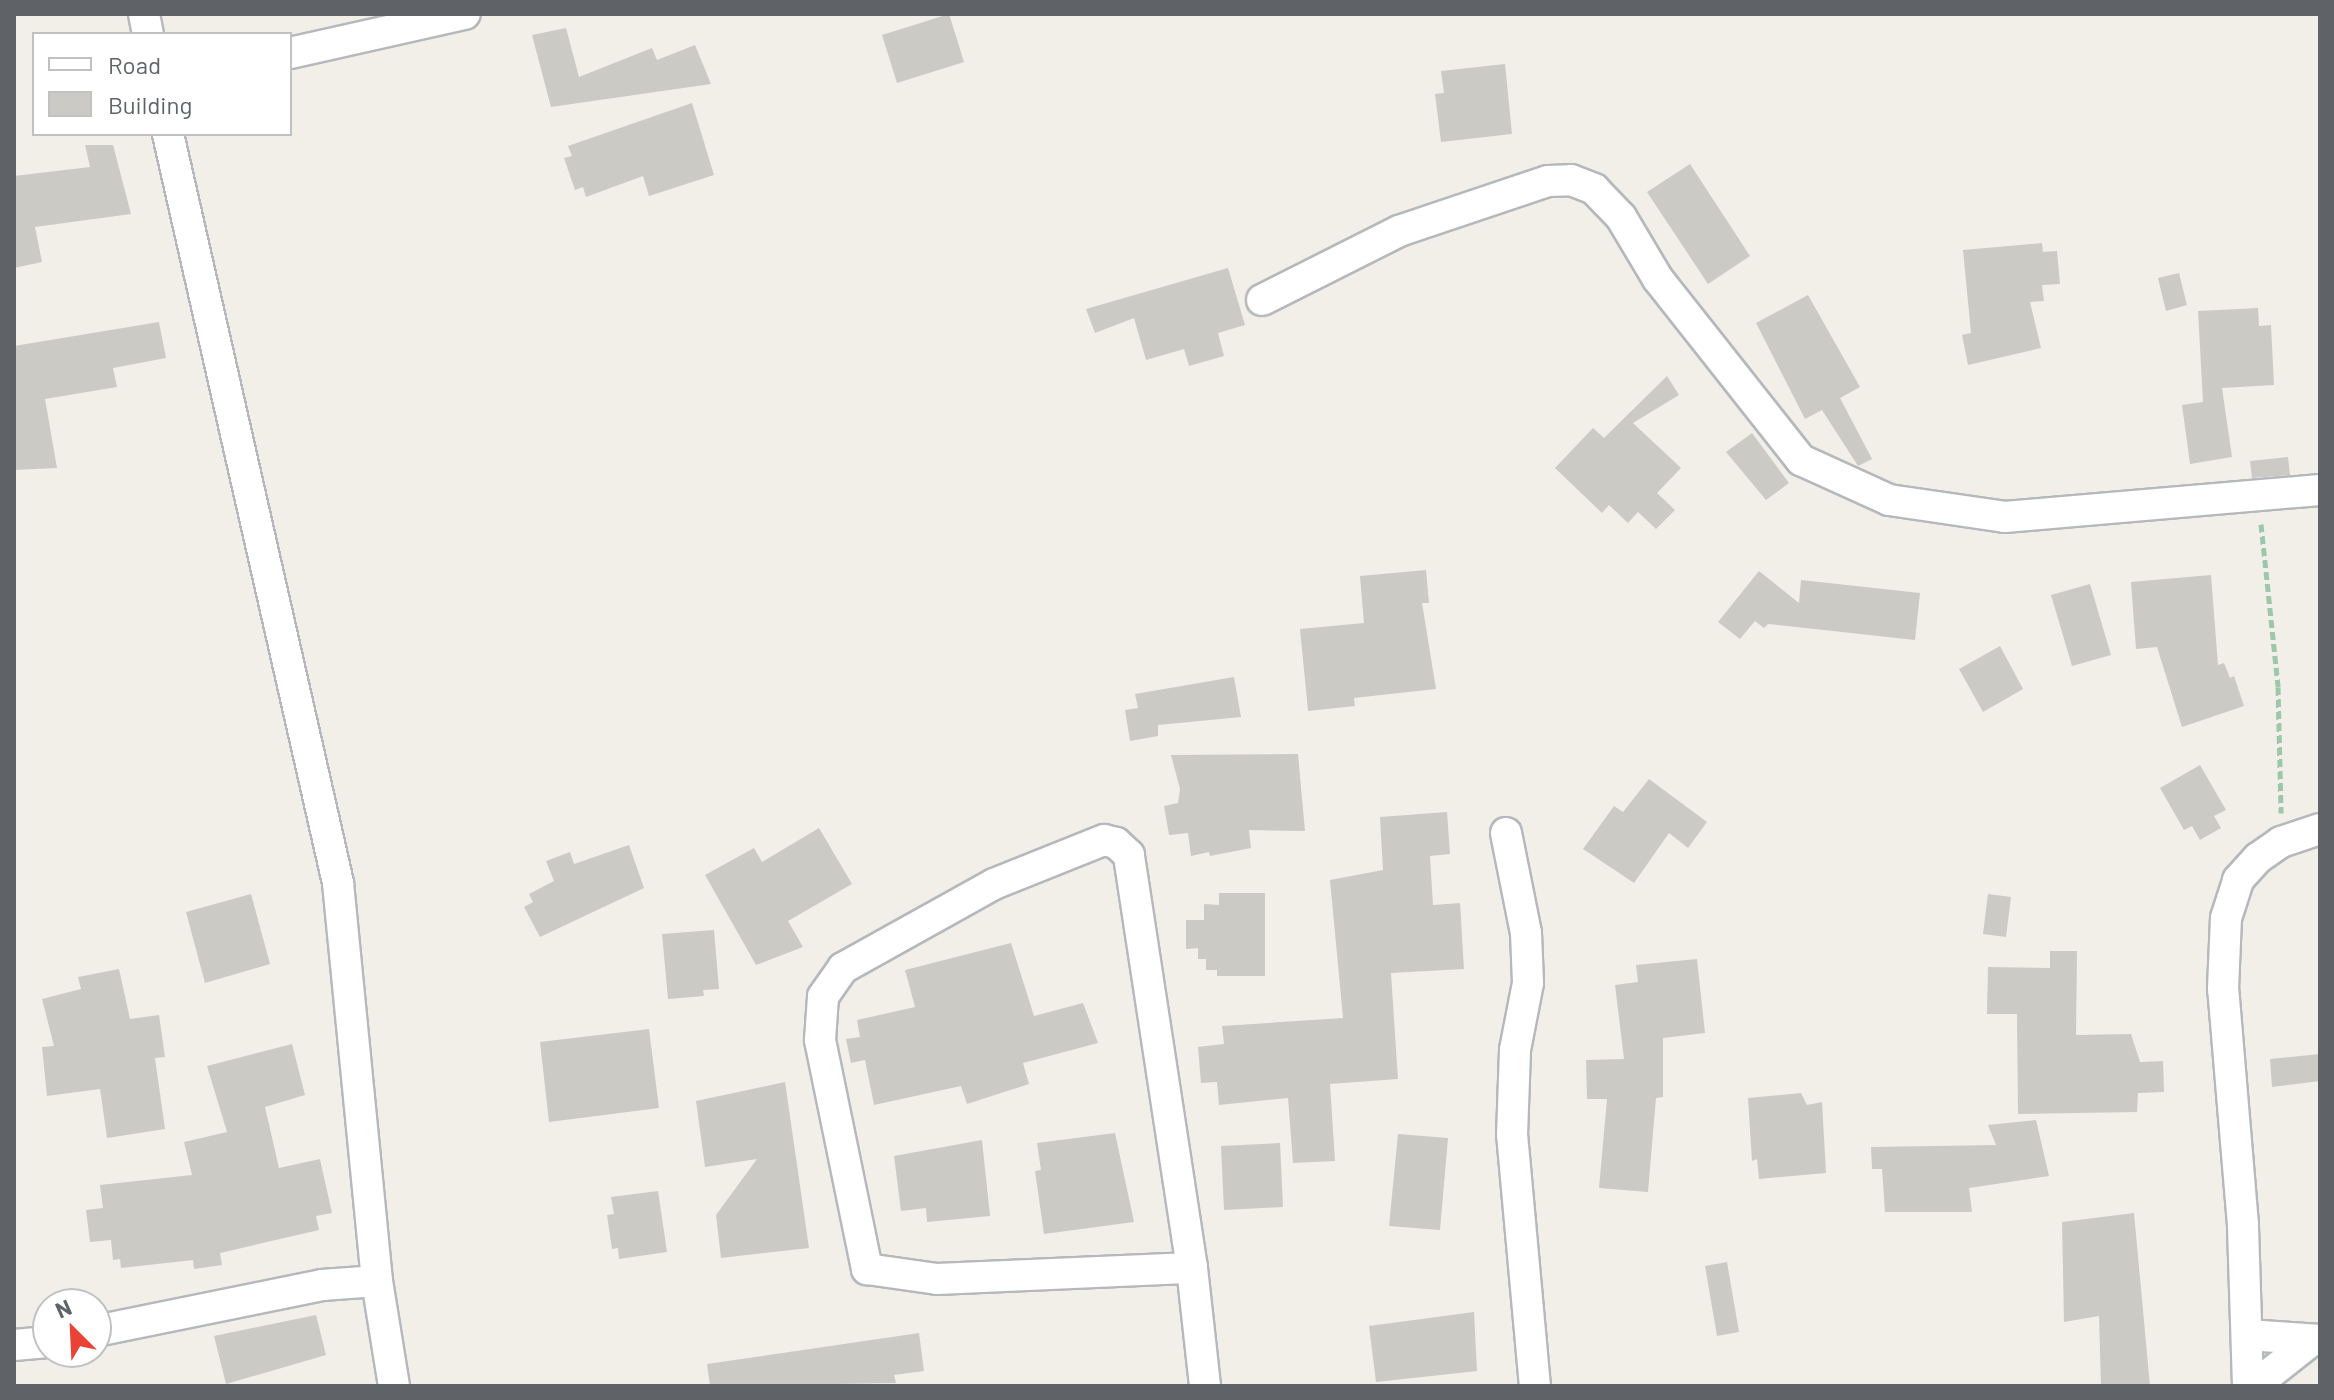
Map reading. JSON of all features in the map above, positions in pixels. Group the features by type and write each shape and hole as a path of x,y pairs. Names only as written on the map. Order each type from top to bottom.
{"street":[{"path":"292,53 465,14"},
{"path":"168,136 338,883 377,1281 394,1386"},
{"path":"1262,300 1399,231 1548,181 1571,180 1594,189 1621,217 1658,279 1765,420 1801,460 1889,500 2005,517 2320,490"},
{"path":"2248,1386 2248,1335 2223,989 2226,918 2238,880 2281,842 2320,829"},
{"path":"1506,833 1526,933 1528,983 1515,1050 1512,1134 1535,1386"},
{"path":"1192,1268 937,1279 867,1269 820,1040 823,997 843,968 994,884 1104,840 1116,843 1129,855 1192,1268 1205,1386"},
{"path":"112,1328 322,1285 377,1281"},
{"path":"2248,1335 2315,1340"},
{"path":"2254,1386 2315,1340"}],"path":[{"path":"2258,496 2278,687 2281,842"}],"building":[{"path":"949,14 964,62 897,83 882,35"},
{"path":"566,28 579,77 652,48 657,60 695,45 711,84 551,107 532,35"},
{"path":"1505,64 1512,134 1441,142 1435,94 1444,93 1441,71"},
{"path":"692,103 714,175 649,196 643,176 586,197 583,187 575,190 564,158 572,156 568,146"},
{"path":"85,145 113,145 131,214 35,227 42,262 14,268 14,176 90,167"},
{"path":"1690,164 1750,256 1708,284 1647,192"},
{"path":"2042,243 2043,252 2057,251 2060,284 2042,285 2044,301 2030,302 2041,348 1968,365 1962,335 1971,333 1963,250"},
{"path":"1228,268 1245,325 1218,333 1224,356 1189,366 1184,349 1146,360 1134,318 1095,333 1086,309"},
{"path":"2179,273 2187,305 2166,311 2158,278"},
{"path":"1808,295 1860,387 1840,398 1872,459 1858,466 1822,410 1805,419 1756,323"},
{"path":"2258,308 2259,326 2271,325 2274,385 2222,388 2232,457 2190,464 2182,405 2203,402 2198,311"},
{"path":"159,322 166,358 113,368 117,387 45,399 57,468 14,470 14,346"},
{"path":"1667,376 1679,395 1633,423 1681,468 1657,493 1675,510 1656,529 1638,512 1628,523 1609,505 1602,513 1555,468 1593,428 1604,438"},
{"path":"1752,433 1789,483 1766,500 1726,452"},
{"path":"2288,457 2290,475 2252,478 2250,461"},
{"path":"1426,570 1429,603 1422,603 1436,689 1354,698 1355,706 1308,711 1300,629 1364,623 1360,576"},
{"path":"1759,571 1799,603 1801,580 1920,593 1915,640 1768,624 1764,628 1755,621 1740,639 1718,622"},
{"path":"2211,575 2218,665 2224,663 2230,678 2234,676 2244,706 2182,727 2157,647 2136,649 2131,582"},
{"path":"2090,584 2111,655 2072,666 2051,595"},
{"path":"2000,646 2023,689 1983,712 1959,669"},
{"path":"1234,677 1241,717 1158,725 1158,736 1130,741 1125,710 1138,708 1135,694"},
{"path":"1298,754 1305,831 1249,830 1251,848 1210,856 1209,852 1191,856 1188,833 1169,835 1164,806 1178,803 1180,789 1171,755"},
{"path":"2200,765 2226,810 2214,816 2221,828 2200,840 2192,826 2184,830 2160,788"},
{"path":"1649,779 1707,822 1688,848 1669,833 1634,883 1583,849 1614,806 1623,812"},
{"path":"1447,812 1450,854 1430,856 1433,905 1460,903 1464,969 1391,973 1398,1079 1330,1084 1335,1161 1293,1163 1288,1098 1219,1105 1217,1082 1201,1083 1198,1047 1224,1044 1222,1026 1343,1018 1330,880 1383,870 1380,817"},
{"path":"819,828 852,884 788,921 803,947 756,965 705,875 754,848 762,862"},
{"path":"629,845 644,888 540,937 524,907 533,902 529,894 554,881 546,861 570,852 574,864"},
{"path":"1219,893 1265,893 1265,976 1217,976 1217,970 1206,970 1206,959 1198,959 1198,948 1186,949 1186,920 1204,920 1204,904 1219,905"},
{"path":"251,894 270,964 205,983 186,912"},
{"path":"1988,894 2011,897 2006,937 1983,934"},
{"path":"714,930 719,989 703,990 704,996 668,999 662,934"},
{"path":"1011,943 1034,1016 1083,1003 1098,1043 1023,1063 1029,1084 967,1104 961,1086 874,1105 865,1060 851,1063 846,1039 860,1037 857,1020 915,1007 905,970"},
{"path":"2050,951 2077,951 2076,1035 2131,1034 2140,1062 2163,1061 2164,1092 2138,1093 2137,1112 2018,1114 2017,1014 1987,1014 1988,967 2050,968"},
{"path":"1697,959 1705,1033 1663,1038 1663,1097 1656,1098 1648,1192 1599,1188 1607,1099 1587,1099 1586,1060 1624,1059 1615,985 1638,982 1636,965"},
{"path":"119,969 130,1019 159,1015 165,1057 155,1058 165,1129 107,1138 100,1089 47,1096 42,1047 54,1046 42,999 81,989 78,977"},
{"path":"649,1029 659,1108 549,1122 540,1042"},
{"path":"292,1044 305,1095 265,1107 279,1168 320,1159 332,1213 316,1216 319,1230 220,1253 222,1265 194,1269 193,1260 121,1268 120,1259 113,1260 111,1240 90,1242 86,1210 103,1208 100,1185 192,1175 184,1142 227,1132 207,1066"},
{"path":"2320,1054 2320,1081 2272,1087 2270,1059"},
{"path":"785,1082 809,1248 721,1258 716,1215 757,1159 705,1167 696,1101"},
{"path":"1801,1093 1807,1105 1822,1102 1826,1173 1759,1179 1757,1159 1752,1161 1748,1098"},
{"path":"2036,1120 2049,1176 1969,1188 1972,1212 1885,1212 1882,1169 1872,1169 1871,1147 1996,1145 1988,1125"},
{"path":"1115,1133 1134,1222 1044,1234 1035,1171 1041,1170 1037,1143"},
{"path":"1398,1134 1448,1138 1440,1230 1389,1226"},
{"path":"982,1140 990,1216 927,1222 926,1208 901,1211 894,1156"},
{"path":"1280,1143 1283,1207 1224,1210 1221,1146"},
{"path":"658,1191 667,1252 619,1259 618,1248 612,1249 607,1215 614,1214 611,1197"},
{"path":"2134,1213 2150,1386 2101,1386 2099,1316 2064,1322 2062,1222"},
{"path":"1727,1262 1739,1332 1717,1336 1705,1266"},
{"path":"1474,1312 1477,1371 1376,1382 1369,1326"},
{"path":"316,1315 326,1355 226,1384 214,1336"},
{"path":"919,1333 924,1371 894,1375 896,1383 710,1386 707,1364"}]}
